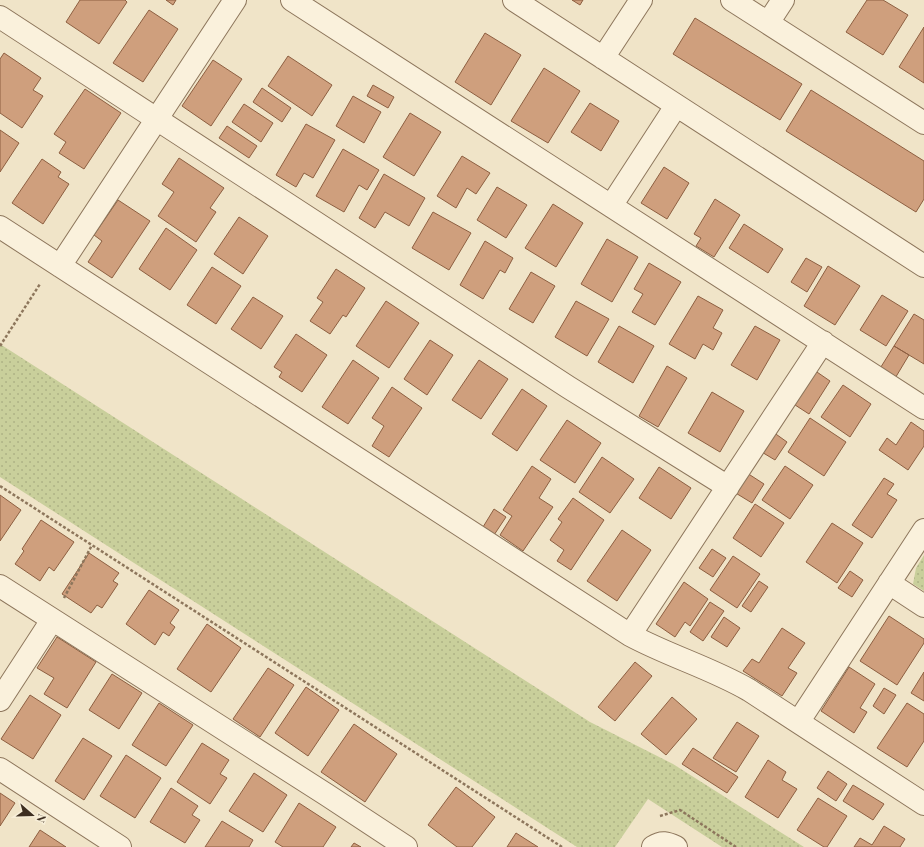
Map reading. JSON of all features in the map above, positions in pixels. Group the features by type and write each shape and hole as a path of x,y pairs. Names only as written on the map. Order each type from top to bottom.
{"street":[{"path":"57,264 157,119 235,0"},
{"path":"292,0 924,408"},
{"path":"514,0 924,266"},
{"path":"603,58 641,0"},
{"path":"732,0 924,123"},
{"path":"768,23 783,0"},
{"path":"0,17 568,387 728,487"},
{"path":"611,206 676,106"},
{"path":"0,227 630,635 644,643 731,679 924,804"},
{"path":"630,635 823,342"},
{"path":"798,721 924,530"},
{"path":"889,583 924,606"},
{"path":"0,586 406,847"},
{"path":"0,700 52,620"},
{"path":"0,769 114,845"},
{"path":"653,847 659,843 676,847"}],"path":[{"path":"0,346 57,264"},
{"path":"0,486 562,847"},
{"path":"52,620 92,545"}],"green space":[{"path":"0,344 590,722 673,764 804,847 722,847 648,799 615,847 577,847 0,477"},
{"path":"924,555 924,591 913,584 916,568"}],"building":[{"path":"80,0 125,0 127,2 99,44 66,22"},
{"path":"166,0 176,0 173,5"},
{"path":"572,0 583,0 580,5"},
{"path":"867,0 883,0 908,15 883,55 846,32"},
{"path":"149,10 178,29 143,82 113,63"},
{"path":"695,18 802,84 780,120 673,54"},
{"path":"924,27 924,83 899,67"},
{"path":"485,33 521,55 491,105 455,82"},
{"path":"4,53 41,78 33,90 43,96 22,128 0,113 0,59"},
{"path":"288,56 332,85 312,116 268,86"},
{"path":"213,60 242,79 211,126 182,106"},
{"path":"544,68 580,91 548,143 511,121"},
{"path":"373,85 394,97 388,108 367,96"},
{"path":"262,88 291,108 282,122 253,102"},
{"path":"85,89 121,113 84,169 59,153 66,142 54,134"},
{"path":"811,90 924,161 924,199 916,212 786,131"},
{"path":"353,96 381,112 364,143 336,126"},
{"path":"590,103 619,121 601,151 571,132"},
{"path":"244,104 273,123 261,142 232,122"},
{"path":"410,113 441,132 414,176 383,157"},
{"path":"306,124 335,140 313,178 304,173 296,187 276,175"},
{"path":"227,126 257,146 249,158 219,138"},
{"path":"0,130 19,143 0,172"},
{"path":"343,149 379,170 367,190 359,185 344,212 316,196"},
{"path":"462,156 490,173 476,194 467,188 456,208 437,196"},
{"path":"179,158 224,188 210,208 216,212 196,242 158,216 174,192 162,184"},
{"path":"42,159 61,172 58,177 69,184 43,224 12,203"},
{"path":"664,167 689,183 667,219 641,203"},
{"path":"384,174 425,198 409,226 385,212 375,228 359,218"},
{"path":"497,187 527,205 506,238 477,220"},
{"path":"715,199 740,215 714,257 696,246 701,238 694,234"},
{"path":"118,200 150,221 112,278 88,262 102,241 94,235"},
{"path":"553,204 583,223 556,267 525,248"},
{"path":"433,212 471,233 449,270 412,248"},
{"path":"239,217 268,236 243,274 214,254"},
{"path":"744,224 783,249 768,273 729,248"},
{"path":"166,228 197,250 170,290 139,269"},
{"path":"607,239 638,257 612,302 581,284"},
{"path":"485,241 513,258 505,273 500,270 483,299 460,285"},
{"path":"806,258 822,267 807,292 791,282"},
{"path":"649,263 681,282 655,325 632,312 643,294 634,289"},
{"path":"828,266 860,286 835,325 804,306"},
{"path":"212,267 241,286 216,324 187,305"},
{"path":"336,269 365,288 346,317 343,315 330,334 310,321 323,302 317,298"},
{"path":"531,272 555,286 533,323 509,309"},
{"path":"882,295 908,311 886,346 860,330"},
{"path":"698,296 723,310 713,328 722,333 713,350 703,344 695,359 669,344"},
{"path":"253,297 283,316 261,349 231,329"},
{"path":"386,301 419,323 389,368 356,346"},
{"path":"576,301 609,319 587,356 555,337"},
{"path":"914,314 924,320 924,364 894,346"},
{"path":"619,326 654,346 633,383 598,362"},
{"path":"755,326 780,340 757,380 731,365"},
{"path":"296,334 327,355 302,392 279,377 282,372 274,367"},
{"path":"430,340 453,355 427,395 404,379"},
{"path":"894,346 909,355 894,380 879,370"},
{"path":"353,360 379,378 348,424 322,407"},
{"path":"479,360 508,379 481,419 452,400"},
{"path":"667,366 687,378 658,427 639,416"},
{"path":"814,370 830,381 809,414 792,403"},
{"path":"843,385 871,404 850,437 821,417"},
{"path":"392,387 422,408 389,457 372,446 384,426 372,418"},
{"path":"522,389 547,406 517,451 492,434"},
{"path":"712,392 744,411 720,452 688,433"},
{"path":"810,418 846,442 824,476 788,452"},
{"path":"567,420 601,443 575,483 540,460"},
{"path":"911,422 924,431 924,446 908,470 879,450 887,438 896,445"},
{"path":"773,432 787,442 775,460 760,451"},
{"path":"602,457 634,479 610,513 579,492"},
{"path":"532,466 551,479 539,498 553,507 523,551 500,535 512,516 503,510"},
{"path":"785,466 813,485 790,519 762,500"},
{"path":"659,467 691,488 671,519 639,498"},
{"path":"747,473 764,484 752,503 734,492"},
{"path":"884,478 894,484 887,494 897,500 872,538 852,525"},
{"path":"0,495 21,510 0,541"},
{"path":"573,498 604,520 571,570 557,561 564,550 550,540 562,522 558,519"},
{"path":"755,504 784,523 761,557 733,538"},
{"path":"494,509 506,517 494,535 483,527"},
{"path":"41,520 74,542 54,571 49,567 40,581 15,564 24,551 22,549"},
{"path":"832,523 863,543 837,583 806,562"},
{"path":"622,530 651,550 617,601 587,581"},
{"path":"712,549 726,558 713,577 699,568"},
{"path":"89,553 119,573 113,581 118,584 102,608 97,605 91,613 62,594"},
{"path":"733,556 760,574 737,608 710,590"},
{"path":"850,571 863,580 852,597 838,588"},
{"path":"759,581 768,587 751,612 742,606"},
{"path":"684,582 708,599 690,626 685,622 675,637 656,624"},
{"path":"149,590 179,610 170,623 175,627 169,636 163,632 155,645 126,624"},
{"path":"710,602 724,611 703,641 690,632"},
{"path":"889,616 924,639 924,643 897,685 860,661"},
{"path":"724,617 740,628 727,647 711,637"},
{"path":"207,624 241,648 211,692 177,669"},
{"path":"782,628 805,643 788,668 797,673 782,696 743,671 752,659 759,663"},
{"path":"57,637 96,662 67,708 44,694 54,678 37,668"},
{"path":"635,662 652,676 615,721 598,707"},
{"path":"849,667 875,684 860,708 867,712 854,733 821,711"},
{"path":"268,668 294,685 260,737 233,719"},
{"path":"924,672 924,701 911,693"},
{"path":"112,674 142,693 119,729 89,710"},
{"path":"306,687 339,710 308,756 275,733"},
{"path":"884,688 896,695 884,714 873,706"},
{"path":"30,695 61,715 33,759 1,739"},
{"path":"672,697 697,719 666,755 641,734"},
{"path":"159,703 193,725 166,766 132,745"},
{"path":"907,703 924,714 924,741 907,767 877,748"},
{"path":"737,722 759,736 736,772 713,758"},
{"path":"354,724 397,754 365,802 321,772"},
{"path":"83,738 112,756 84,800 55,781"},
{"path":"202,743 229,760 220,774 227,778 210,804 177,782"},
{"path":"693,748 738,777 727,793 682,764"},
{"path":"126,755 161,778 135,818 100,796"},
{"path":"768,760 786,772 782,780 797,789 778,818 745,797"},
{"path":"828,771 847,784 836,801 817,788"},
{"path":"254,773 287,795 263,832 229,811"},
{"path":"853,785 884,804 873,820 843,801"},
{"path":"456,787 495,817 472,847 457,847 428,825"},
{"path":"171,788 198,806 192,815 200,820 185,843 150,822"},
{"path":"0,793 15,803 0,826"},
{"path":"818,798 847,816 827,847 824,847 797,830"},
{"path":"299,803 336,827 323,847 283,847 275,842"},
{"path":"222,821 253,840 249,847 205,847"},
{"path":"884,826 905,839 900,847 854,847 860,838 872,845"},
{"path":"40,830 66,847 29,847"},
{"path":"516,833 538,847 507,847"},
{"path":"354,843 361,847 351,847"}]}
